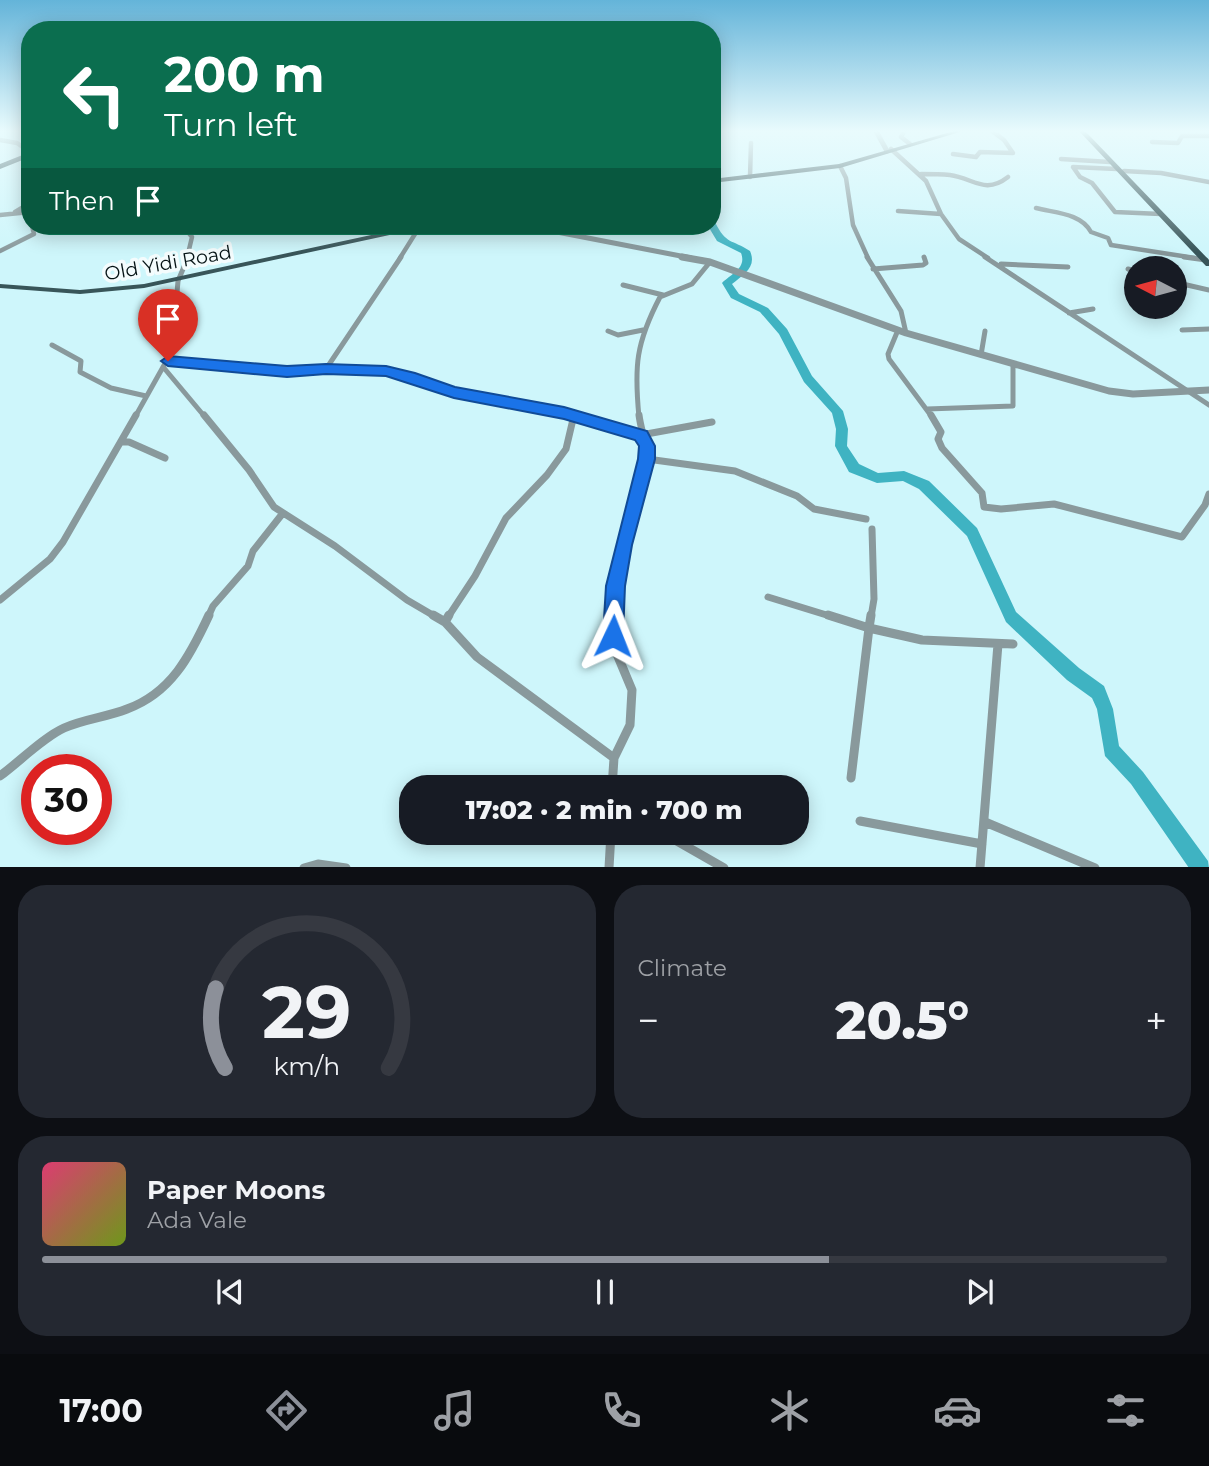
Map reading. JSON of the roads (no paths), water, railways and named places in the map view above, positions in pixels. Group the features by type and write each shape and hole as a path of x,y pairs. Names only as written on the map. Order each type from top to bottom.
{"main road":[{"path":"721,180 795,171"},
{"path":"1121,171 1208,260"},
{"path":"1121,171 1208,260"},
{"name":"Old Yidi Road","path":"0,286 80,292 178,281 380,235"}],"street":[{"path":"750,171 750,177"},
{"path":"843,171 847,178 849,211 857,238 873,269 906,318 906,333"},
{"path":"917,171 940,214 959,239 1209,405"},
{"path":"1076,171 1080,177 1093,183 1115,212 1161,214"},
{"path":"1140,171 1209,182"},
{"path":"920,174 951,175 978,185 998,185 1008,177"},
{"path":"13,213 21,208"},
{"path":"1036,208 1080,220 1089,226 1091,232 1108,238 1111,245 1208,260"},
{"path":"898,211 940,214"},
{"path":"0,215 21,213"},
{"path":"0,251 33,235"},
{"path":"0,600 50,559 63,542 166,364 172,351 178,281 189,255 192,235"},
{"path":"326,369 414,235"},
{"path":"572,235 734,268 906,333 1121,393 1209,390"},
{"path":"873,269 923,265 926,262 924,257"},
{"path":"623,285 663,295 690,288 699,280 710,262"},
{"path":"999,264 1068,267"},
{"path":"1187,285 1209,290"},
{"path":"613,775 614,758 630,724 632,690 614,647 615,586 623,545 647,459 647,446 641,435 635,378 643,330 663,295"},
{"path":"1069,313 1093,309"},
{"path":"1182,330 1209,329"},
{"path":"608,331 618,335 643,330"},
{"path":"898,330 888,354 889,359 941,432 938,439 942,448 982,493 984,507 994,510 1037,503 1054,505 1182,537 1205,505 1209,494"},
{"path":"981,355 985,331"},
{"path":"51,345 81,360 80,372 111,388 146,396"},
{"path":"166,364 287,372 326,369 386,371 470,396 574,415 641,435 712,422"},
{"path":"166,364 249,470 274,507 335,546 407,600 445,622 477,657 614,758"},
{"path":"927,409 1013,406 1013,364"},
{"path":"445,622 475,576 506,518 547,475 566,449 574,415"},
{"path":"121,442 129,442 165,458"},
{"path":"647,459 735,471 797,496 814,509 866,519"},
{"path":"0,776 62,728 128,709 158,692 174,678 193,650 213,606 248,566 253,551 283,513"},
{"path":"851,778 874,599 872,528"},
{"path":"768,597 898,636 953,643 1013,644"},
{"path":"980,867 998,644"},
{"path":"860,821 982,844"},
{"path":"985,822 1095,867"},
{"path":"609,867 610,845"},
{"path":"685,845 724,867"},
{"path":"304,867 318,864 346,867"}],"waterway":[{"path":"717,235 728,245 745,251 748,258 746,268 727,283 735,296 764,310 783,332 808,379 837,411 842,429 841,446 854,468 877,478 904,476 924,485 972,532 1011,617 1073,674 1098,692 1105,709 1111,750 1137,778 1200,867"}]}
